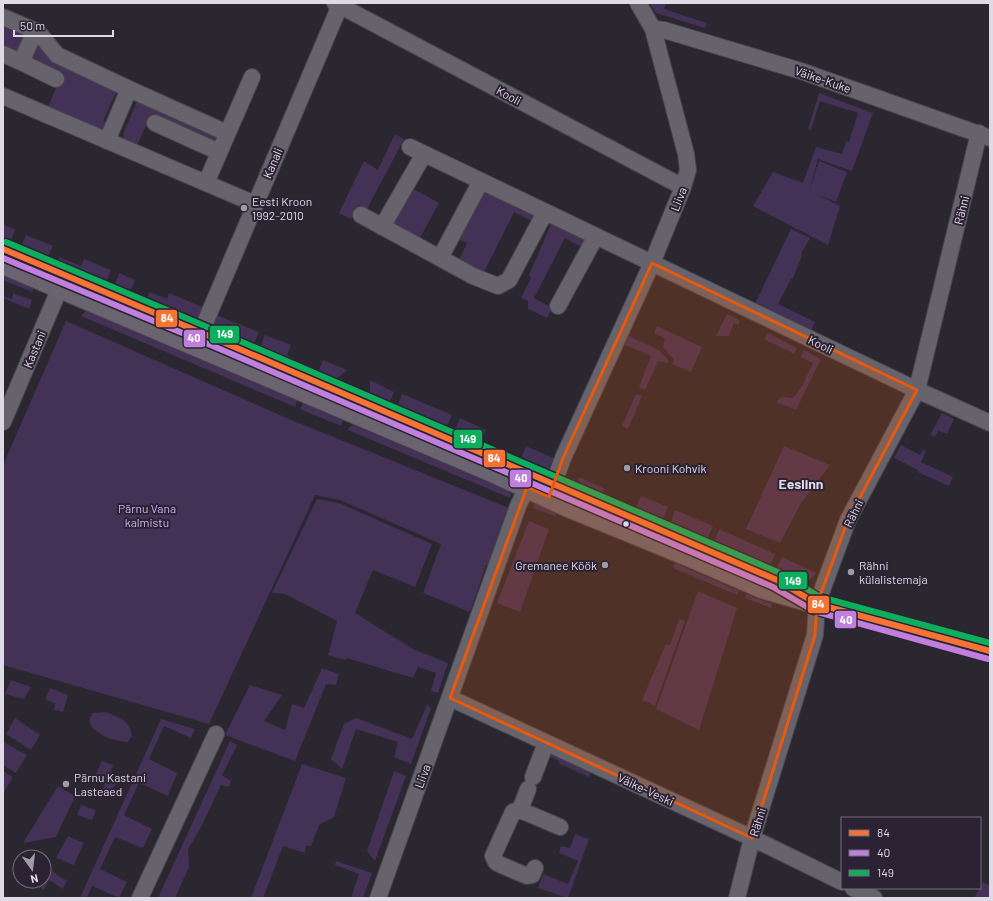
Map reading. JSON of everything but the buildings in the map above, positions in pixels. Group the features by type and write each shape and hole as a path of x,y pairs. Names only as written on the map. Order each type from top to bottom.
{"main road":[{"path":"3,249 62,282 542,487 777,580 817,604 990,651"},
{"path":"3,264 62,282"}],"street":[{"name":"Liiva","path":"378,898 518,506 542,487 563,458 652,263 683,187 688,170 686,154 653,29 638,3"},
{"name":"Kooli","path":"338,4 683,187"},
{"name":"Kanali","path":"198,340 338,4"},
{"path":"3,17 38,32 57,55 228,133"},
{"name":"Väike-Kuke","path":"653,29 664,30 802,71 985,135"},
{"path":"21,62 35,31"},
{"path":"3,54 56,79"},
{"path":"206,183 252,77"},
{"path":"107,141 130,89"},
{"path":"3,96 255,204"},
{"path":"155,123 219,152"},
{"name":"Rähni","path":"737,898 752,838 815,635 817,604 848,520 917,390 985,135"},
{"name":"Kooli","path":"410,147 917,390 990,423"},
{"path":"382,226 424,154"},
{"path":"440,258 481,181"},
{"path":"361,215 473,276 498,286 509,280 542,218 549,214"},
{"path":"558,306 596,236"},
{"name":"Kastani","path":"3,422 62,282"},
{"name":"Väike-Veski","path":"450,698 752,838 841,882"},
{"path":"140,898 216,734"},
{"path":"520,810 546,742"},
{"path":"535,868 532,875 527,876 499,864 493,856 513,812 520,810 560,827"},
{"path":"855,889 874,898"}],"highlighted area":[{"path":"652,263 917,390 848,520 817,604 815,635 752,838 450,698 527,487 549,497 563,458"}],"green space":[{"path":"649,3 666,3 664,9 707,23 705,28 656,13"},
{"path":"3,23 28,33 20,53 3,49"},
{"path":"38,37 119,86 103,121 107,124 104,131 48,107 61,76 31,61 29,54"},
{"path":"819,93 873,113 852,171 818,159 809,191 819,161 847,172 836,202 816,194 840,206 828,245 753,206 773,172 803,183 816,147 842,154 846,141 849,142 858,113 820,101 811,130 808,129"},
{"path":"137,101 220,138 217,144 151,115 137,145 124,140 123,134"},
{"path":"395,134 404,139 367,209 359,205 351,219 339,213 364,161 378,170"},
{"path":"410,187 439,203 420,238 438,248 435,253 394,230 391,222"},
{"path":"484,188 536,214 532,221 514,212 484,272 504,280 457,264 467,243 456,238"},
{"path":"552,222 585,239 581,247 565,238 534,298 549,306 555,296 558,298 547,318 528,309 528,301 521,298 531,278 529,275"},
{"path":"3,224 15,230 10,243 3,240"},
{"path":"791,229 810,238 801,254 802,256 793,278 791,279 778,304 815,322 811,331 754,306"},
{"path":"26,235 53,246 47,259 21,247"},
{"path":"59,257 81,266 84,259 111,270 106,283 57,263"},
{"path":"3,273 34,287 32,292 3,280"},
{"path":"119,273 135,280 129,294 114,287"},
{"path":"150,292 167,299 169,293 207,309 202,320 195,321 140,299 140,294 147,297"},
{"path":"13,293 32,300 29,309 3,298 3,296 12,299"},
{"path":"86,310 297,401 295,407 81,316"},
{"path":"727,314 740,320 738,325 734,323 729,336 716,336"},
{"path":"216,315 259,332 253,346 215,329 214,322"},
{"name":"Pärnu Vana kalmistu","path":"66,321 289,419 509,508 490,566 486,565 470,612 423,593 441,544 340,500 315,495 209,724 3,665 3,465"},
{"path":"657,326 702,347 691,372 672,364 674,360 663,347 665,338 654,333"},
{"path":"768,333 797,348 794,354 764,339"},
{"path":"265,335 291,345 287,355 294,359 292,363 259,349"},
{"path":"629,336 659,350 669,361 668,363 658,361 645,390 639,387 651,356 625,345"},
{"path":"804,350 821,359 796,410 776,402 781,397 793,398 802,386 813,363 801,357"},
{"path":"323,360 347,370 334,381 301,368 303,363 319,370"},
{"path":"370,380 394,392 389,404 370,397"},
{"path":"402,394 452,415 446,429 397,408"},
{"path":"636,394 642,396 628,429 622,426"},
{"path":"303,403 341,418 343,422 341,426 300,409"},
{"path":"942,413 954,419 947,434 938,431 935,437 930,435"},
{"path":"460,418 486,430 480,443 454,433"},
{"path":"353,425 504,488 511,494 510,498 348,430 349,427"},
{"path":"901,445 920,455 923,450 926,451 921,462 953,477 949,486 917,472 918,470 894,458"},
{"path":"526,446 558,460 553,470 548,471 520,460"},
{"path":"784,446 830,465 801,503 780,543 746,529"},
{"path":"579,477 605,489 602,496 576,486"},
{"path":"641,496 668,507 662,522 635,511"},
{"path":"317,499 339,503 432,544 415,587 373,570 355,613 413,649 448,663 438,693 431,691 436,673 418,667 413,678 347,658 345,660 328,655 337,621 285,594 272,593"},
{"path":"537,503 557,512 555,516 533,508"},
{"path":"675,510 713,526 707,540 670,525"},
{"path":"529,521 549,529 520,612 497,603"},
{"path":"719,529 775,554 769,568 714,544"},
{"path":"782,557 816,573 812,578 802,581 775,571"},
{"path":"675,563 739,591 737,595 673,568"},
{"path":"698,591 737,608 699,730 656,709"},
{"path":"746,594 772,604 771,608 745,598"},
{"path":"679,619 685,621 655,706 642,700 666,644 670,645"},
{"path":"322,668 339,674 336,685 326,684 295,761 225,735 250,685 282,695 264,721 285,730 292,704 304,708"},
{"path":"11,680 31,687 24,699 5,694"},
{"path":"50,688 68,695 63,712 54,710 55,704 45,699"},
{"path":"427,705 431,708 411,764 394,757 398,742 356,729 342,769 331,759 344,724 356,718 412,739"},
{"path":"106,712 124,720 127,723 132,736 128,742 110,738 97,732 92,727 89,720 93,713"},
{"path":"15,718 40,735 31,750 6,734"},
{"path":"161,719 195,729 191,738 164,726 149,759 177,773 168,796 139,783 124,815 152,829 143,848 115,837 100,869 127,882 119,898 92,886 87,898 80,898"},
{"path":"230,741 237,745 222,775 231,781 229,787 221,785 200,829 188,849 189,867 175,898 158,898"},
{"path":"3,742 27,755 16,773 3,765"},
{"path":"550,753 591,772 589,777 558,763 559,761 549,756"},
{"path":"102,761 113,765 108,779 116,783 110,795 102,792 105,783 94,778"},
{"path":"302,764 346,778 334,817 319,825 311,846 306,846 305,853 283,846 263,898 251,898"},
{"path":"3,771 13,777 3,794"},
{"path":"394,771 406,776 375,861 367,851"},
{"path":"58,786 75,796 56,837 23,843"},
{"path":"81,805 96,810 92,820 77,815"},
{"path":"575,834 589,839 568,898 538,888 543,874 568,884 578,861 559,853 561,846 570,848"},
{"path":"68,836 84,843 74,865 56,858"},
{"path":"336,861 372,873 363,898 351,898 359,874 335,865"},
{"path":"52,871 67,881 63,889 52,882"},
{"path":"983,882 990,886 990,898 974,898 979,889 981,889"}],"transit line":[{"name":"149","path":"6,242 780,573 820,597 990,643"},
{"name":"84","path":"3,249 777,580 817,604 990,651"},
{"name":"40","path":"3,258 199,340 773,587 814,611 988,659"}],"place":[{"name":"Eesti Kroon 1992-2010","path":"244,208"},
{"name":"Krooni Kohvik","path":"627,468"},
{"name":"Gremanee Köök","path":"605,565"},
{"name":"Rähni külalistemaja","path":"851,572"},
{"name":"Pärnu Kastani Lasteaed","path":"66,784"}],"district":[{"name":"Eeslinn","path":"801,483"}]}
